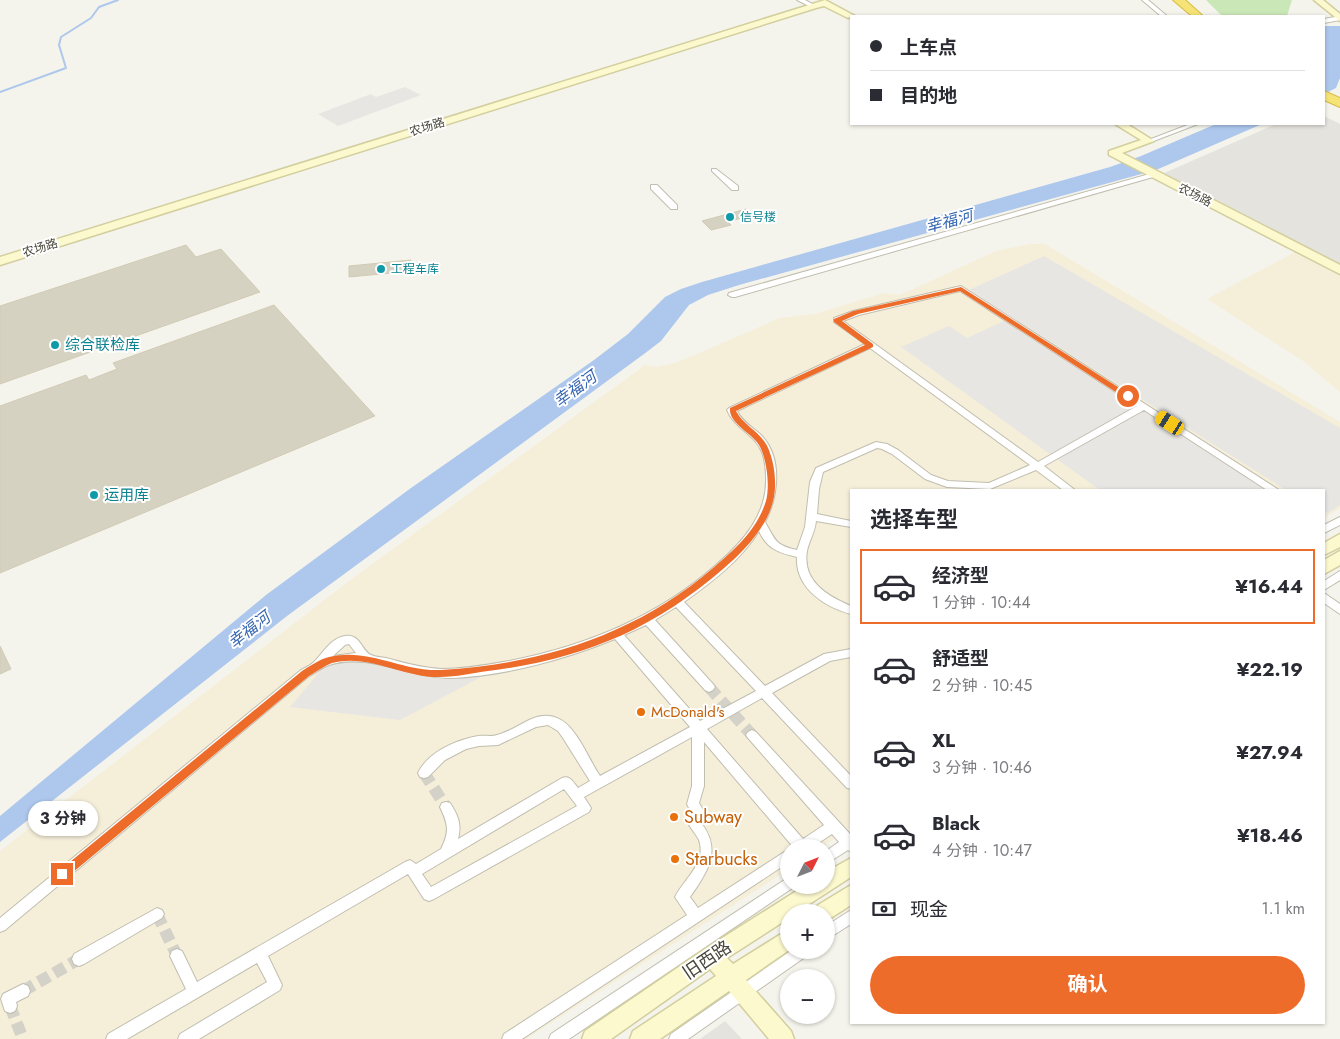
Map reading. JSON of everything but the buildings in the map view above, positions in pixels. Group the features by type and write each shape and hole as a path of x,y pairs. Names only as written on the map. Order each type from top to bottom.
{"highway":[{"path":"1168,0 1193,15"},
{"path":"1178,0 1193,15"},
{"path":"1183,0 1193,15"},
{"path":"1325,96 1334,105"}],"street":[{"path":"800,0 813,6"},
{"path":"1146,0 1163,15"},
{"path":"1318,0 1340,18"},
{"name":"农场路","path":"0,261 813,6 825,3 850,16"},
{"path":"1325,21 1340,18"},
{"path":"1122,125 1149,141 1191,125"},
{"name":"农场路","path":"1149,141 1115,150 1113,153 1340,270"},
{"path":"714,170 735,188"},
{"path":"732,295 1154,174"},
{"path":"654,187 674,207"},
{"path":"1069,489 837,320 856,313 961,288 1272,489"},
{"path":"311,670 329,660 352,657 368,659 409,670 439,674 467,672 535,661 573,651 648,620 716,572 739,551 760,523 770,500 770,468 762,443 735,416 732,410 870,345"},
{"path":"850,610 817,594 804,577 800,563 812,517 815,479 819,470 876,445 884,446 895,452 928,478 961,488 990,486 1037,466 1144,406"},
{"path":"812,517 850,524"},
{"path":"1326,526 1340,520"},
{"path":"760,523 765,530 767,539 776,547 802,555"},
{"path":"1325,549 1340,539"},
{"path":"1325,567 1340,557"},
{"path":"1325,585 1340,575"},
{"path":"1325,599 1340,610"},
{"path":"677,601 850,783"},
{"path":"648,620 708,687"},
{"path":"617,634 794,839"},
{"path":"0,926 311,670 341,642 352,641 368,659"},
{"path":"576,795 828,657 850,653"},
{"path":"424,773 438,757 467,744 498,740 532,724 546,720 555,723 571,740 598,783"},
{"path":"696,916 682,897 696,878 705,860 705,840 694,823 701,817 693,804 698,786 698,727"},
{"path":"752,736 850,843 835,852"},
{"path":"113,1039 410,866 429,895 585,808 566,782 414,872"},
{"path":"446,807 453,817 456,828 446,853"},
{"path":"813,839 833,826"},
{"path":"509,1039 780,861"},
{"path":"835,877 850,868"},
{"path":"556,1039 780,889"},
{"name":"旧西路","path":"593,1039 712,956 809,894"},
{"path":"835,905 850,895"},
{"path":"79,959 157,914"},
{"path":"835,928 850,917"},
{"name":"旧西路","path":"642,1039 736,986 780,946"},
{"path":"185,1039 275,985 260,954"},
{"path":"177,956 195,992"},
{"path":"712,956 783,1039"},
{"path":"676,1039 736,986 787,959"},
{"path":"10,1006 8,999 23,990"}],"shaded area":[{"path":"405,87 421,95 338,126 318,114 371,94 376,97"},
{"path":"1325,116 1340,124 1340,265 1162,174 1274,125 1325,125"},
{"path":"1031,244 1045,244 1340,422 1340,508 1325,517 1325,489 850,489 850,828 834,839 780,839 780,875 526,1039 0,1039 0,851 349,581 645,365 658,367 678,362 780,318 815,314 884,293 900,295 996,251"},
{"path":"1297,251 1340,273 1340,392 1303,361 1207,299"},
{"path":"1044,256 1340,428 1340,505 1328,513 1325,512 1325,489 1284,489 969,290"},
{"path":"1006,320 1265,489 1099,489 901,347 949,326 967,338"},
{"path":"369,656 481,677 400,720 290,707 325,665"},
{"path":"725,1021 742,1039 700,1039"}],"green space":[{"path":"1206,0 1292,0 1287,15 1221,15"}],"water":[{"path":"1325,26 1340,26 1340,78 1336,88 1325,94"},
{"name":"幸福河","path":"1214,125 1260,125 1156,170 739,285 708,295 689,305 661,341 287,616 0,842 0,816 266,595 411,488 594,360 628,334 665,297 702,282 1110,167"}],"waterway":[{"path":"0,92 66,68 59,45 61,37 91,18 99,7 118,0"}],"tunnel":[{"path":"709,687 752,735"},
{"path":"424,773 446,807"},
{"path":"157,914 177,956"},
{"path":"23,991 79,959"},
{"path":"10,1006 23,1039"}],"place":[{"name":"信号楼","path":"730,217"},
{"name":"工程车库","path":"381,269"},
{"name":"综合联检库","path":"55,345"},
{"name":"运用库","path":"94,495"},
{"name":"McDonald's","path":"641,712"},
{"name":"Subway","path":"674,817"},
{"name":"Starbucks","path":"675,859"}],"route":[{"path":"62,874 305,674 329,660 352,657 368,659 409,670 439,674 467,672 535,661 573,651 633,627 665,610 691,592 739,551 756,531 770,500 770,468 766,452 762,443 735,416 732,410 870,345 837,320 856,313 961,288 1128,396"}]}
